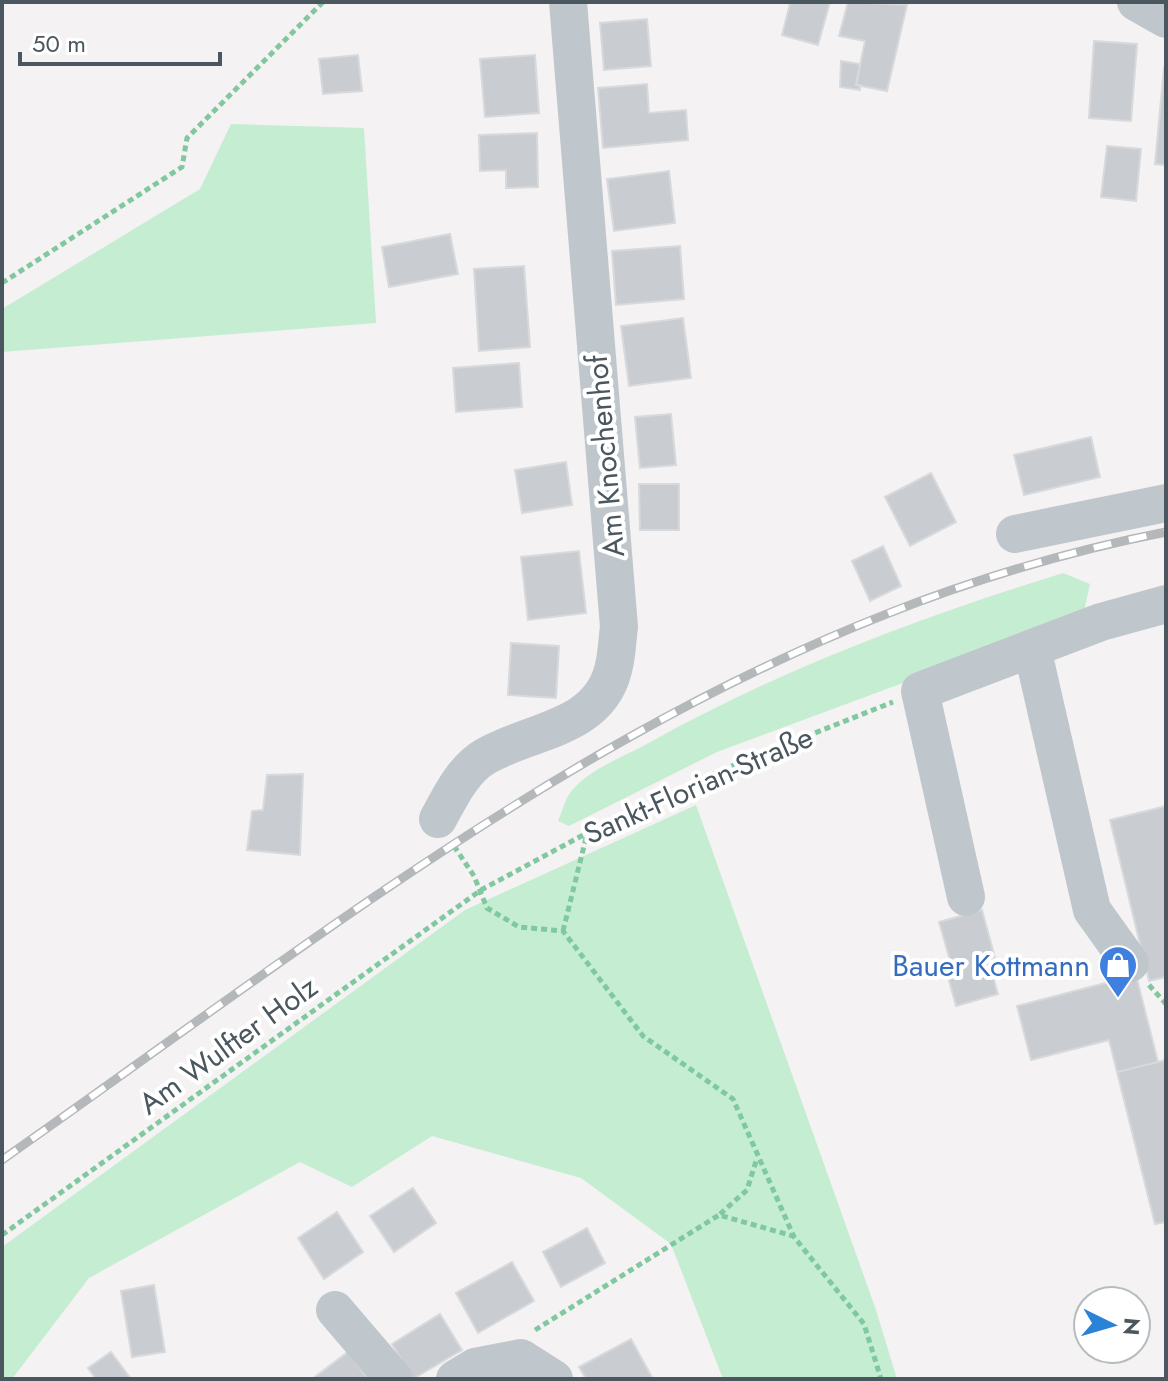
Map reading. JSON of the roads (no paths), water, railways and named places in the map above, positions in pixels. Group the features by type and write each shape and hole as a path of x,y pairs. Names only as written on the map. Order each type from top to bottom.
{"street":[{"name":"Am Knochenhof","path":"438,819 460,779 484,756 569,723 598,702 613,671 619,627 568,2"},
{"path":"1136,2 1166,19"},
{"path":"1015,534 1166,503"},
{"path":"966,897 920,691 1101,622 1166,604"},
{"path":"1032,648 1092,910 1130,963"},
{"path":"335,1310 394,1379"},
{"path":"455,1379 475,1367 521,1358 554,1379"}],"railway":[{"path":"2,1160 275,965 413,871 552,782 696,701 845,631 1001,574 1166,532"}],"place":[{"name":"Bauer Kottmann","path":"1118,999"}]}
